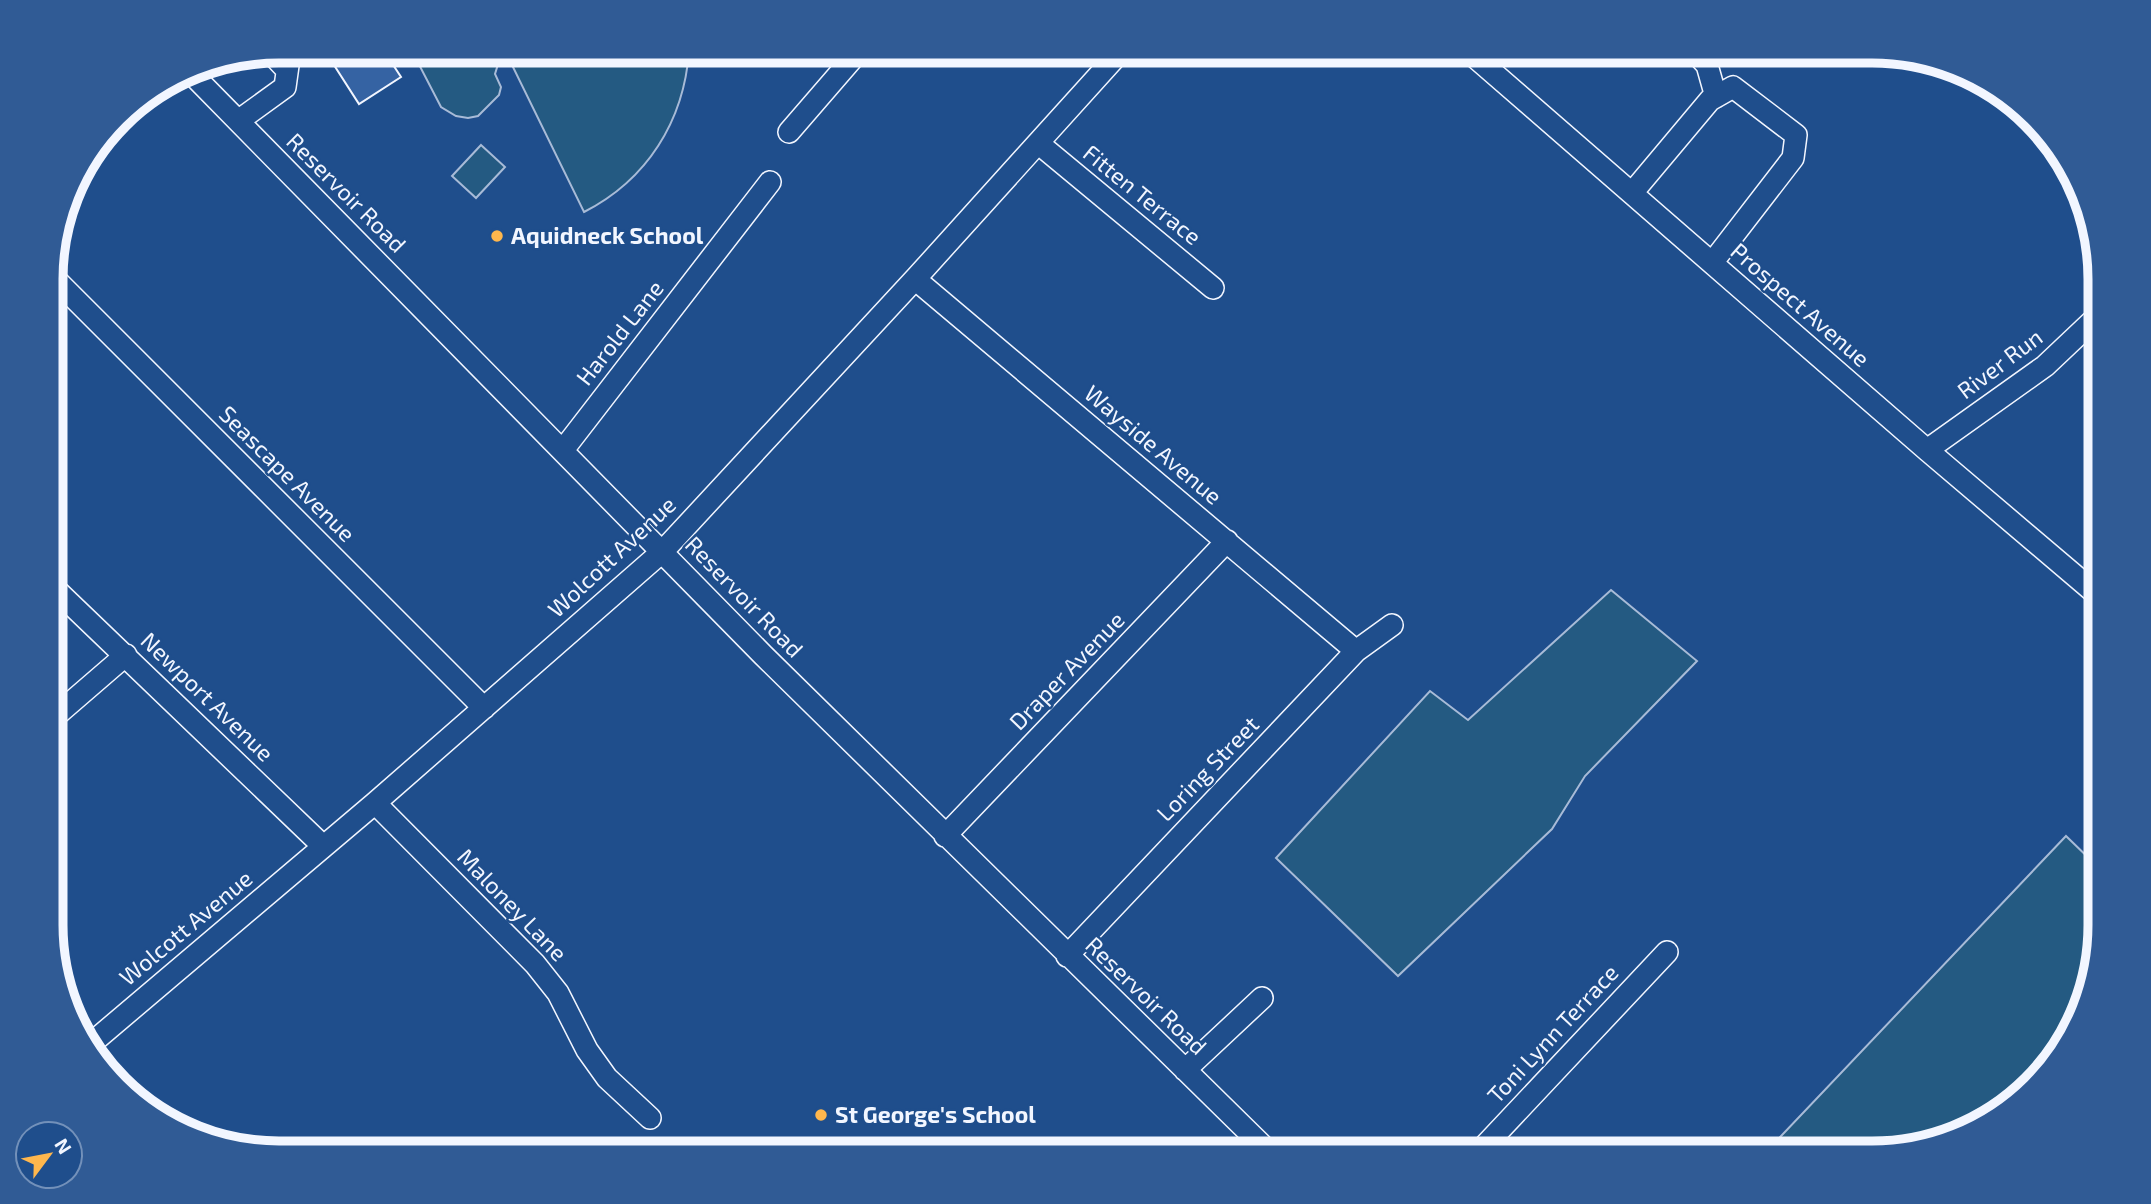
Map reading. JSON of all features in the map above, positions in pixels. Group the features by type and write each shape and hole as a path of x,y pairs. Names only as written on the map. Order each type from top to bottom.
{"street":[{"path":"238,121 285,87 289,63"},
{"path":"789,132 849,63"},
{"name":"Wolcott Avenue","path":"96,1040 375,803 663,551 1110,63"},
{"name":"Prospect Avenue","path":"1482,63 2088,587"},
{"path":"1705,63 1716,97"},
{"name":"Reservoir Road","path":"197,79 763,655 1258,1141"},
{"path":"1632,193 1710,100 1733,87 1796,135 1793,158 1712,262"},
{"name":"Fitten Terrace","path":"1038,144 1213,288"},
{"name":"Harold Lane","path":"563,450 770,182"},
{"name":"Wayside Avenue","path":"915,279 1356,651"},
{"name":"Seascape Avenue","path":"63,286 484,708"},
{"name":"River Run","path":"1927,450 2045,366 2088,325"},
{"name":"Draper Avenue","path":"945,836 1227,541"},
{"name":"Newport Avenue","path":"63,596 323,846"},
{"name":"Loring Street","path":"1067,956 1356,651 1373,636 1392,625"},
{"path":"63,709 126,655"},
{"name":"Maloney Lane","path":"375,803 535,964 558,993 587,1049 607,1078 650,1118"},
{"name":"Toni Lynn Terrace","path":"1490,1141 1667,952"},
{"path":"1185,1070 1262,998"}],"shaded area":[{"path":"418,63 498,63 495,74 501,87 499,95 478,116 456,116 441,107"},
{"path":"511,63 688,63 679,101 658,146 626,183 584,212"},
{"path":"481,145 505,167 476,198 452,176"},
{"path":"1611,590 1697,661 1585,776 1552,829 1398,976 1276,858 1430,691 1468,720"},
{"path":"2066,836 2088,857 2088,940 2077,995 2059,1033 2025,1078 1992,1105 1942,1130 1887,1141 1776,1141"}],"building":[{"path":"333,63 392,63 401,77 359,104"}],"place":[{"name":"Aquidneck School","path":"497,236"},
{"name":"St George's School","path":"821,1115"}]}
